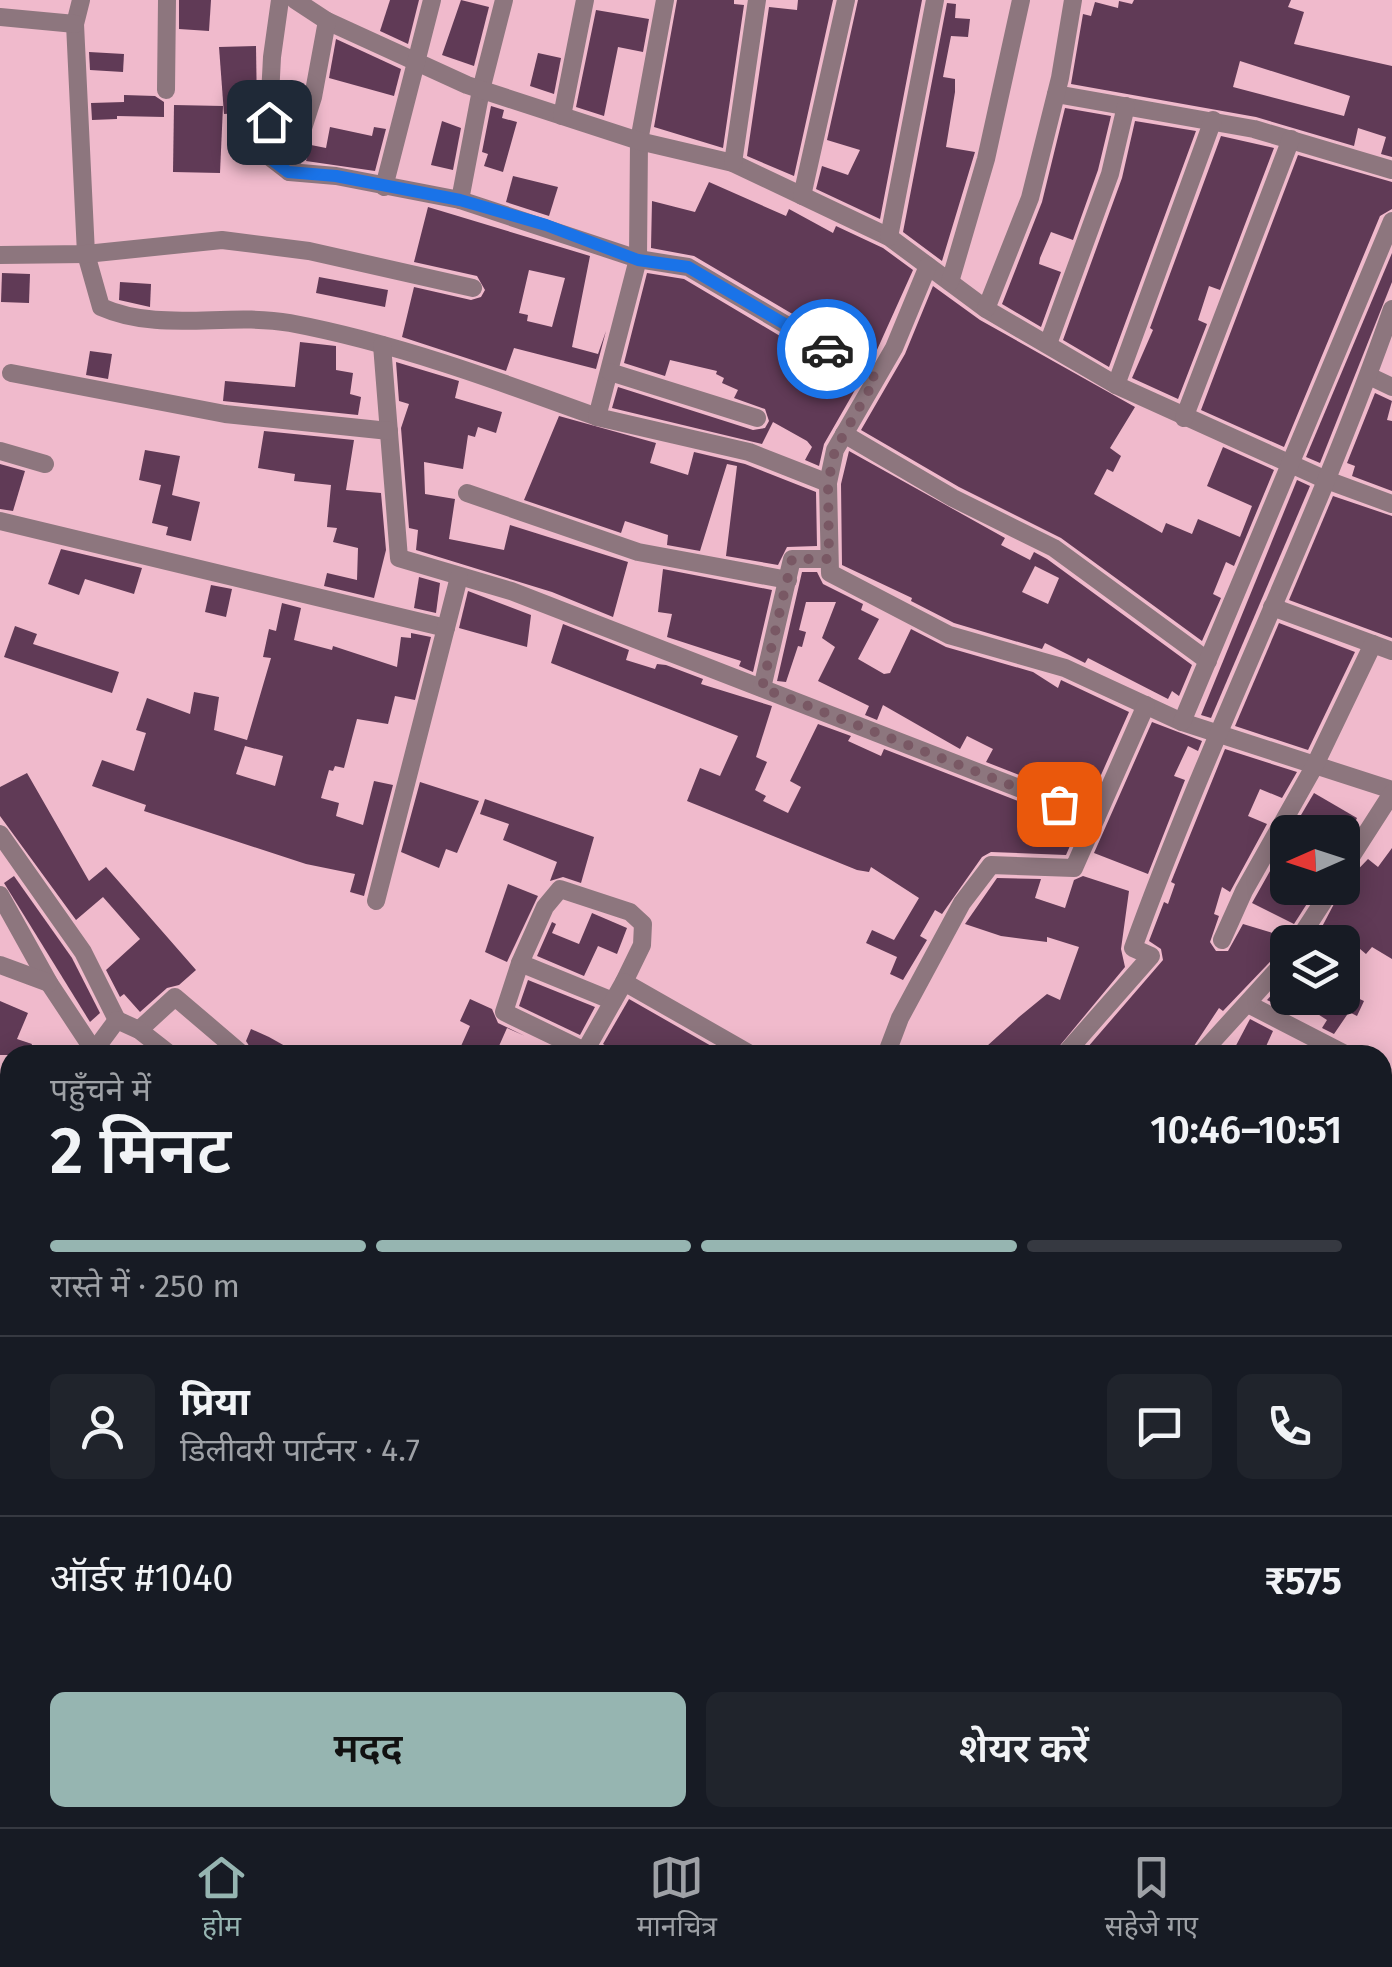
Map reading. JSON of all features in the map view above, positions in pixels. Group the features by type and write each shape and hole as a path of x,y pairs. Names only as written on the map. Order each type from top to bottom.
{"street":[{"path":"82,0 74,24 86,254 101,308 132,321 197,318 286,323 382,344 458,366 597,417 749,452 828,483"},
{"path":"166,90 167,0"},
{"path":"280,0 272,57 267,156 288,172 336,176 460,200 546,225 638,260 688,267 876,378"},
{"path":"295,0 327,20 481,90 639,141 733,163 890,237 986,309 1116,385 1324,479 1392,504"},
{"path":"384,188 432,0"},
{"path":"460,200 481,90 504,0"},
{"path":"562,116 585,0"},
{"path":"597,417 638,260 639,141 665,0"},
{"path":"733,163 757,0"},
{"path":"802,196 846,0"},
{"path":"890,237 935,0"},
{"path":"950,282 986,159 1021,0"},
{"path":"986,309 1030,198 1056,94 1072,0"},
{"path":"0,17 74,24"},
{"path":"288,172 313,97 327,20"},
{"path":"1056,94 1214,120 1291,138 1392,170"},
{"path":"1048,344 1110,174 1126,106"},
{"path":"1116,385 1214,120"},
{"path":"1184,418 1291,138"},
{"path":"1182,722 1392,221"},
{"path":"0,254 86,254 222,240 309,251 473,288"},
{"path":"928,266 876,378 835,450 828,483 830,574 949,635 1064,668 1182,722 1392,792 1360,843"},
{"path":"1073,1045 1151,956 1133,948 1174,833 1220,734 1392,309"},
{"path":"382,344 399,558 511,591 1096,818"},
{"path":"610,372 757,418"},
{"path":"11,373 225,414 389,431"},
{"path":"1368,376 1392,387"},
{"path":"844,434 953,498 1054,548 1208,661"},
{"path":"0,452 45,464"},
{"path":"467,493 638,552 788,580"},
{"path":"0,521 446,628"},
{"path":"762,688 792,559 829,559"},
{"path":"376,901 459,577"},
{"path":"1272,607 1392,651"},
{"path":"1222,940 1244,891 1314,767 1373,644"},
{"path":"890,1045 900,1018 962,903 991,865 1074,868 1146,706"},
{"path":"0,834 83,952 117,1020 158,1045"},
{"path":"572,1045 504,1012 520,963 546,906 560,889 630,912 643,924 642,945 593,1045"},
{"path":"0,896 49,983 92,1045"},
{"path":"520,963 614,1001"},
{"path":"0,965 49,983"},
{"path":"1209,1045 1270,979"},
{"path":"624,982 734,1045"},
{"path":"139,1030 175,997 231,1045"},
{"path":"1248,1004 1328,1045"},
{"path":"102,1045 117,1020"}],"building":[{"path":"179,0 211,0 209,31 179,29"},
{"path":"390,0 419,0 408,44 380,31"},
{"path":"461,0 489,7 474,66 442,55"},
{"path":"677,0 734,0 734,4 744,5 723,148 654,127"},
{"path":"798,0 833,0 794,176 747,156 769,7 797,10"},
{"path":"858,0 922,0 880,219 816,189 822,166 848,175 860,150 827,140"},
{"path":"1134,0 1291,0 1288,7 1304,12 1294,44 1392,66 1392,157 1381,154 1386,137 1358,128 1354,146 1256,117 1071,84 1083,14 1091,16 1095,2 1118,8 1119,1 1132,4","holes":["1240,61 1350,96 1344,116 1233,87"]},
{"path":"947,3 956,4 955,18 970,19 968,37 951,36 943,77 955,79 946,147 975,152 942,261 903,232"},
{"path":"596,10 649,19 643,52 618,47 604,116 576,107"},
{"path":"336,39 401,69 394,96 329,78"},
{"path":"256,46 257,112 224,114 219,47"},
{"path":"89,52 124,54 123,72 90,70"},
{"path":"538,53 561,58 554,94 530,86"},
{"path":"124,95 155,96 164,102 164,117 92,120 91,103 124,102"},
{"path":"174,105 223,106 220,173 173,172"},
{"path":"491,106 504,110 502,118 517,122 503,172 484,166 488,154 482,152"},
{"path":"1065,108 1111,116 1098,170 1073,240 1051,232 1040,258 1039,264 1061,272 1041,327 1002,304 1042,202"},
{"path":"442,121 461,128 453,170 431,165"},
{"path":"1135,121 1196,131 1109,367 1063,340 1122,178"},
{"path":"330,127 372,136 374,127 386,129 375,171 306,161 311,145 326,148"},
{"path":"1221,136 1274,148 1220,290 1209,286 1198,320 1207,324 1178,399 1132,378 1153,330 1150,328"},
{"path":"1298,155 1392,182 1392,209 1380,216 1284,447 1201,410"},
{"path":"513,176 558,187 549,216 506,202"},
{"path":"709,182 786,216 789,209 833,233 836,226 883,248 913,270 872,361 694,256 651,248 652,201 695,212"},
{"path":"428,207 590,256 572,347 598,354 606,331 596,369 514,348 506,371 402,337 414,287 471,300 481,297 485,290 477,276 414,262","holes":["529,270 565,278 552,327 527,321 528,315 519,313"]},
{"path":"1392,253 1392,282 1320,463 1306,457"},
{"path":"2,273 30,274 29,303 1,302"},
{"path":"647,273 684,279 859,383 824,444 819,466 805,460 812,447 807,441 773,422 762,444 612,408 618,387 753,430 765,428 769,421 765,409 734,398 738,390 722,383 724,378 717,371 670,360 665,376 624,363"},
{"path":"319,277 388,290 385,307 316,293"},
{"path":"120,282 151,284 150,307 119,300"},
{"path":"933,286 980,320 1135,407 1110,448 1121,456 1113,472 1107,469 1094,494 1162,533 1166,523 1192,534 1198,519 1240,537 1252,506 1207,486 1223,447 1274,470 1234,566 1226,562 1213,594 1221,598 1202,641 1061,538 959,487 861,430 905,354"},
{"path":"300,342 336,346 336,370 353,373 350,394 361,397 358,415 223,401 225,381 295,387"},
{"path":"90,351 112,354 108,379 86,375"},
{"path":"396,362 459,381 455,398 502,412 496,433 478,427 475,437 468,435 463,469 424,462 425,494 455,499 449,539 504,550 510,525 628,562 613,617 552,592 416,550 418,530 409,528 401,428 409,404 399,401"},
{"path":"1375,393 1392,401 1387,420 1392,421 1392,491 1352,476 1355,466 1347,463"},
{"path":"559,416 656,443 650,463 688,475 694,452 745,464 816,492 817,546 787,547 778,565 726,556 737,466 727,464 700,551 667,545 668,535 625,521 621,533 524,500"},
{"path":"264,431 354,440 346,490 381,493 386,550 374,598 324,586 327,573 357,580 358,548 333,542 337,528 327,527 331,485 294,481 295,474 258,468"},
{"path":"145,450 180,456 172,495 200,502 191,541 166,535 168,527 152,523 161,485 139,480"},
{"path":"849,451 1005,538 1001,545 1030,560 1034,552 1047,559 1192,665 1179,696 1172,691 1168,699 1088,658 1085,663 1045,643 1042,649 954,623 842,565 841,484","holes":["1035,566 1059,578 1048,604 1022,592"]},
{"path":"0,464 25,471 13,511 0,509"},
{"path":"1297,480 1310,486 1211,718 1201,715"},
{"path":"1333,496 1392,516 1392,638 1289,600"},
{"path":"61,549 142,568 134,594 85,579 79,595 48,584"},
{"path":"663,569 772,590 753,672 739,666 741,661 667,637 672,614 658,612"},
{"path":"802,572 817,572 823,584 863,604 861,610 879,619 858,659 884,674 890,673 911,629 946,647 1033,672 1058,688 1061,680 1129,712 1089,802 986,762 993,749 967,736 960,749 883,705 877,720 865,715 869,706 818,681 835,647 822,638 836,602 806,602 799,630 806,632 802,647 798,646 786,682 777,681"},
{"path":"419,577 440,583 436,613 414,608"},
{"path":"211,585 232,589 226,617 205,612"},
{"path":"468,591 531,615 527,647 459,628"},
{"path":"282,603 301,608 294,640 332,650 333,646 397,667 401,637 411,638 411,633 431,637 415,700 395,696 388,724 357,719 344,768 335,766 333,771 329,770 321,798 339,803 336,816 363,825 374,781 393,785 364,896 350,892 355,874 306,864 144,811 146,805 92,786 102,760 134,771 146,733 136,730 147,698 190,714 194,692 219,697 214,730 247,740 271,658 263,657 269,629 276,631","holes":["245,746 283,756 275,786 236,774"]},
{"path":"1279,623 1355,652 1308,750 1235,726"},
{"path":"563,624 629,650 626,660 655,669 657,664 666,665 703,679 701,684 772,706 756,757 767,762 755,790 766,796 763,801 788,813 801,787 790,781 818,724 851,736 848,741 881,756 884,749 1036,808 1025,829 1058,840 1065,819 1079,825 1066,855 991,852 982,857 942,914 935,910 920,936 927,940 903,980 890,974 897,957 866,943 872,930 894,940 919,898 871,867 869,872 857,870 687,801 700,768 720,776 738,736 551,663"},
{"path":"15,626 37,634 33,644 119,672 112,693 4,657"},
{"path":"1152,722 1202,741 1198,751 1188,746 1174,776 1185,780 1148,874 1094,853"},
{"path":"1225,749 1297,772 1282,798 1260,789 1248,816 1267,824 1230,892 1222,887 1214,914 1219,916 1210,942 1216,951 1228,951 1243,924 1270,932 1270,962 1223,1011 1219,1008 1195,1045 1090,1045 1163,960 1161,949 1149,941 1175,884 1171,882"},
{"path":"27,773 89,881 106,867 196,970 140,1012 124,994 120,997 106,970 140,939 103,897 76,920 0,816 0,787"},
{"path":"420,782 479,801 457,853 446,849 439,868 401,852"},
{"path":"1314,793 1352,815 1301,815"},
{"path":"485,799 594,837 581,883 563,877 550,881 557,862 503,840 509,824 480,814"},
{"path":"1392,848 1392,959 1372,947 1366,954 1360,949 1360,925 1323,925 1333,905 1360,905 1360,867 1368,859 1378,867"},
{"path":"1270,871 1270,905 1306,905 1294,924 1252,903"},
{"path":"14,876 72,958 100,1013 90,1022 4,883"},
{"path":"1083,876 1129,891 1121,949 1125,967 1060,1045 988,1045 1047,994 1060,1000 1079,947 1047,937 1047,942 1001,936 965,924 997,878 1041,879 1035,898 1065,908 1074,880"},
{"path":"508,884 538,896 507,962 485,952"},
{"path":"592,913 627,928 617,954 598,946 584,976 537,956 552,922 556,924 552,933 579,944"},
{"path":"528,980 595,1007 580,1035 519,1006"},
{"path":"470,999 492,1009 498,1023 525,1036 507,1028 499,1045 461,1045 470,1026 460,1021"},
{"path":"629,999 710,1045 605,1045"},
{"path":"0,1001 28,1013 17,1039 32,1044 0,1045"},
{"path":"1319,1015 1347,1015 1334,1034 1322,1028 1327,1020"},
{"path":"1250,1019 1273,1031 1267,1045 1236,1045"},
{"path":"251,1029 283,1045 249,1045 246,1041"}],"way so far":[{"path":"827,349 876,378 835,450 828,483 829,559 792,559 762,688 1059,804"}],"route":[{"path":"269,122 267,156 288,172 336,176 460,200 546,225 638,260 688,267 827,349"}]}
